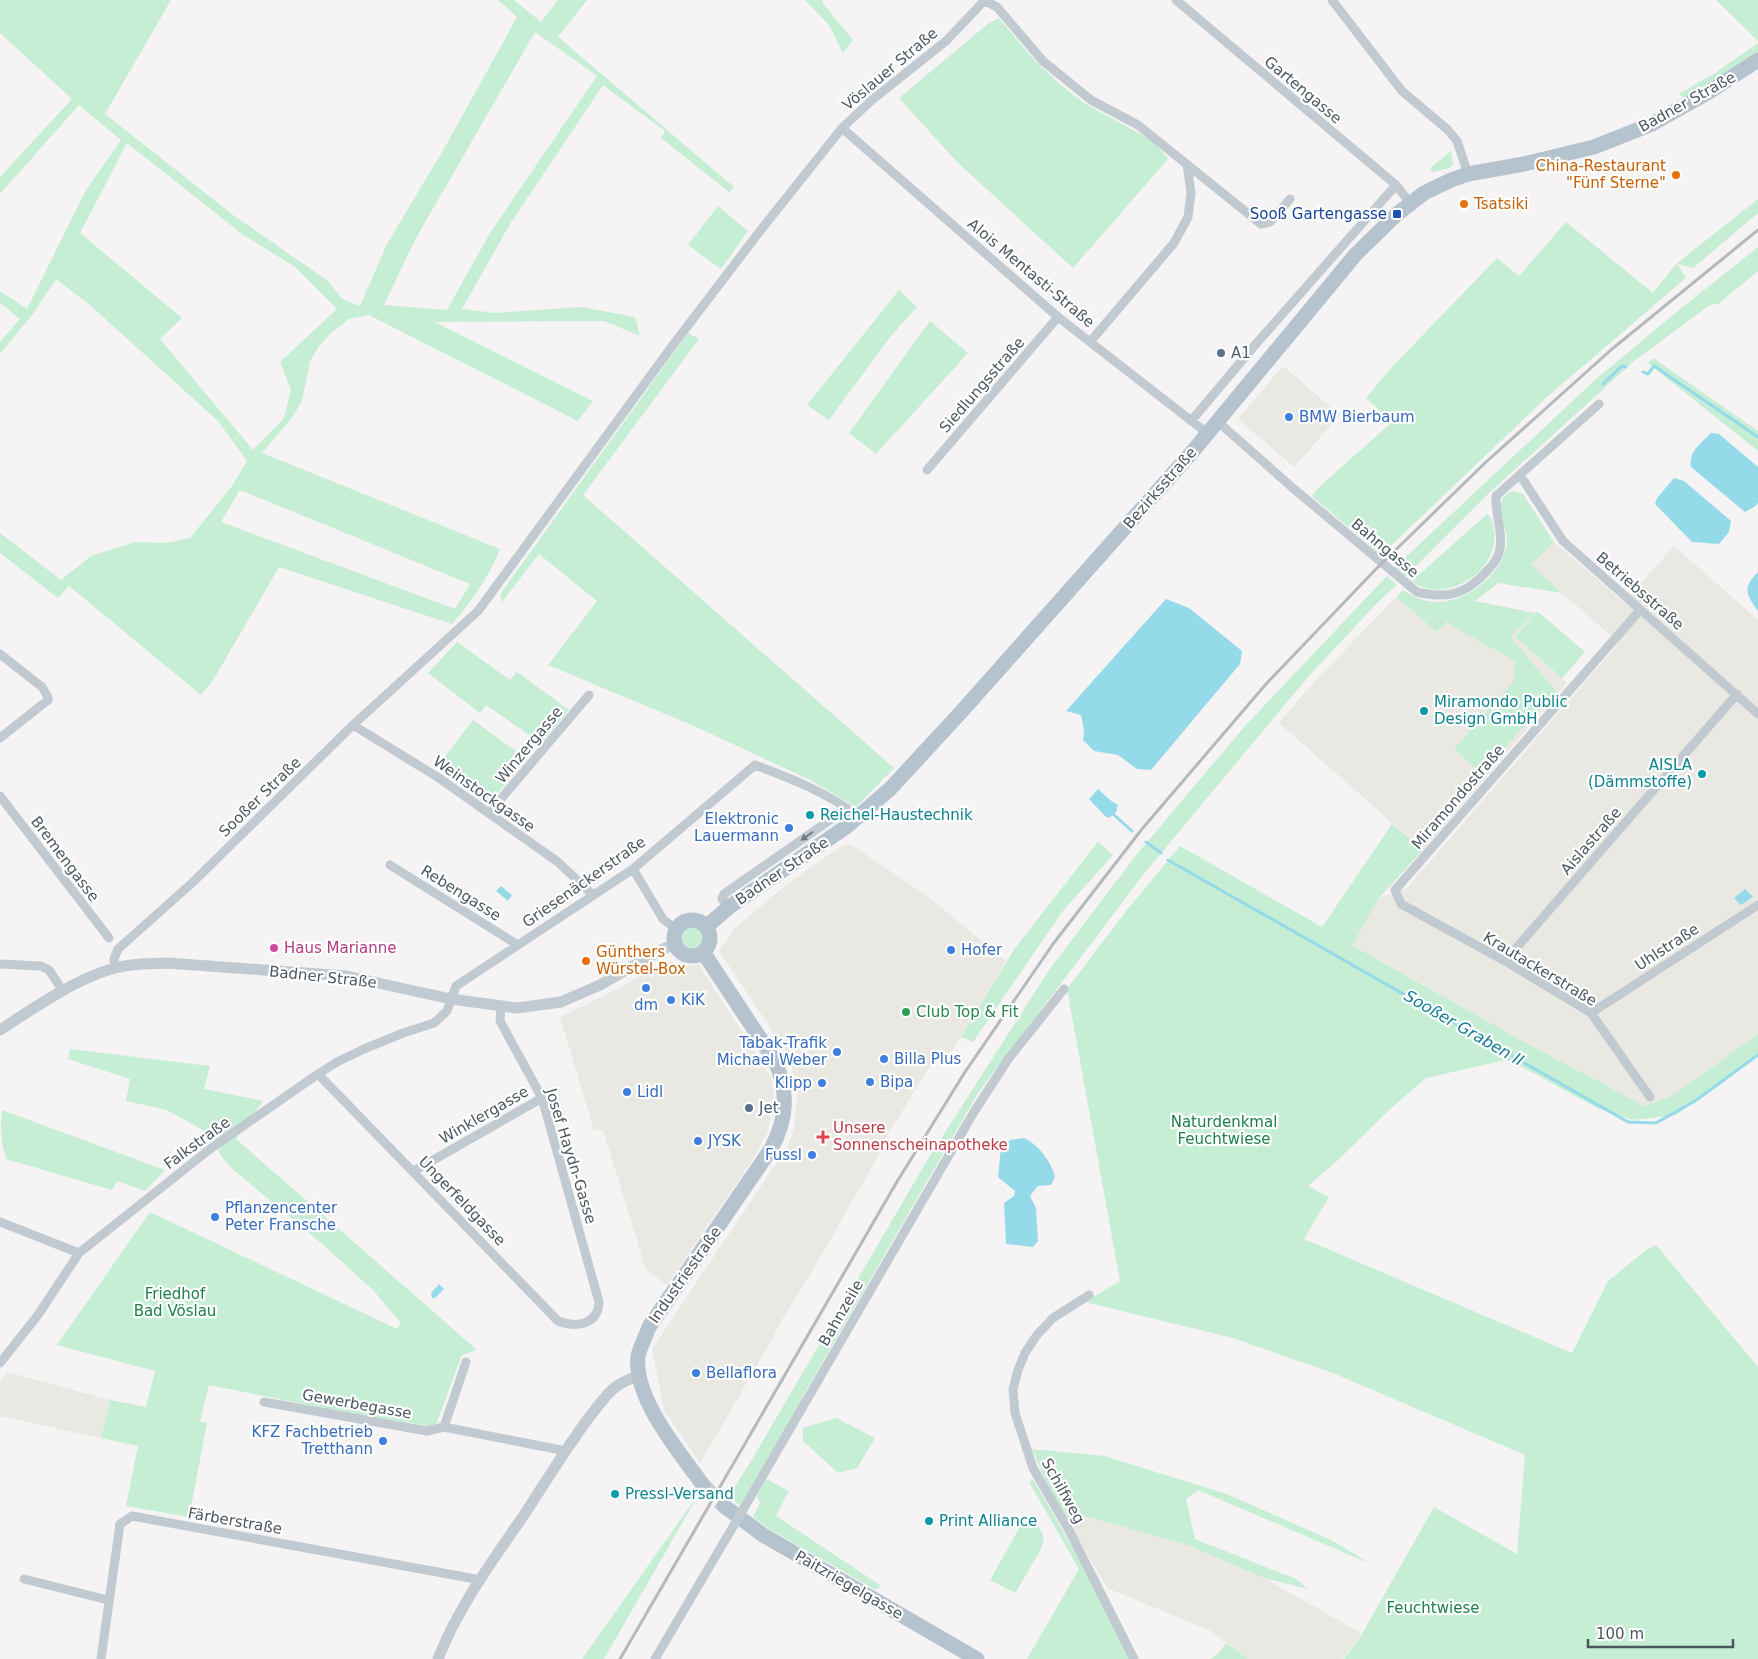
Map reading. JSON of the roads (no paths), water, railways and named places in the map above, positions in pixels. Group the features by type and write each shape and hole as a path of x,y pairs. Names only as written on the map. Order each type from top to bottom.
{"main road":[{"name":"Badner Straße","path":"1468,174 1574,152 1612,140 1652,124 1678,110 1758,60"},
{"name":"Bezirksstraße","path":"860,817 937,740 1207,433 1356,254 1410,203 1438,185 1468,174"},
{"name":"Badner Straße","path":"706,927 729,907 860,817"},
{"path":"690,920 701,923 706,927 710,937 707,948 703,952 692,956 686,955 678,949 676,936 680,924 690,920"},
{"name":"Industriestraße","path":"639,1376 638,1356 649,1327 771,1150 782,1125 785,1097 783,1078 775,1061 703,952"},
{"path":"639,1376 650,1406 660,1424 703,1485"},
{"name":"Paitzriegelgasse","path":"724,1506 763,1535 977,1659"}],"street":[{"path":"985,0 997,7 1043,61 1091,100 1138,125 1261,224 1270,222 1290,199"},
{"name":"Vöslauer Straße","path":"435,650 478,611 673,345 842,128 872,100 946,41 985,0"},
{"name":"Gartengasse","path":"1176,0 1396,185 1410,203"},
{"path":"1332,0 1402,91 1448,130 1457,141 1468,174"},
{"name":"Alois Mentasti-Straße","path":"842,128 1058,317 1207,433"},
{"path":"1090,342 1174,243 1188,217 1191,193 1187,164"},
{"path":"1191,421 1255,345 1396,185"},
{"name":"Siedlungsstraße","path":"927,470 1058,317"},
{"path":"1520,475 1599,404"},
{"name":"Bahngasse","path":"1217,421 1294,489 1417,592 1434,596 1450,595 1464,591 1477,582 1491,568 1500,551 1501,532 1495,510 1496,496 1520,475"},
{"name":"Betriebsstraße","path":"1520,475 1563,541 1758,714"},
{"name":"Miramondostraße","path":"1395,890 1640,610"},
{"name":"Sooßer Straße","path":"115,968 114,960 118,949 192,883 353,725 435,650"},
{"path":"0,654 42,687 48,697 48,700 0,738"},
{"name":"Winzergasse","path":"488,813 589,694"},
{"name":"Aislastraße","path":"1505,961 1737,694"},
{"name":"Weinstockgasse","path":"353,725 439,778 558,862 594,895"},
{"name":"Griesenäckerstraße","path":"451,999 456,986 633,869 755,765 805,784 847,808"},
{"name":"Bremengasse","path":"0,796 109,938"},
{"path":"729,907 722,899 724,894 847,808 860,817"},
{"name":"Rebengasse","path":"390,865 518,945"},
{"path":"633,869 662,919 676,936"},
{"name":"Krautackerstraße","path":"1395,890 1401,904 1505,961 1591,1012 1650,1097"},
{"name":"Uhlstraße","path":"1591,1012 1758,905"},
{"name":"Badner Straße","path":"0,1030 63,991 88,978 115,968 139,964 168,963 346,976 451,999 501,1007 517,1008 561,1002 600,985 661,950 676,936"},
{"path":"0,964 42,966 49,970 63,991"},
{"name":"Bahnzeile","path":"655,1659 974,1112 1009,1058 1064,989"},
{"name":"Falkstraße","path":"0,1363 38,1316 79,1253 210,1149 318,1074 364,1049 434,1023 447,1011 451,999"},
{"name":"Josef Haydn-Gasse","path":"501,1007 500,1021 542,1098 599,1302 598,1311 593,1318"},
{"name":"Ungerfeldgasse","path":"318,1074 558,1321 567,1325 582,1324 593,1318"},
{"name":"Winklergasse","path":"414,1171 542,1098"},
{"path":"0,1222 79,1253"},
{"name":"Schilfweg","path":"1089,1295 1053,1318 1025,1353 1018,1370 1014,1389 1016,1412 1033,1468 1070,1532 1134,1659"},
{"path":"444,1426 466,1362"},
{"path":"438,1659 456,1622 481,1580 602,1400 623,1381 639,1376"},
{"name":"Gewerbegasse","path":"264,1402 427,1431 444,1426 566,1451"},
{"name":"Färberstraße","path":"101,1659 120,1524 132,1516 481,1580"},
{"path":"24,1579 108,1600"}],"water":[{"path":"1711,433 1719,434 1758,467 1758,503 1745,512 1691,467 1693,452"},
{"path":"1674,478 1684,481 1731,521 1729,532 1719,544 1692,542 1655,504 1657,498"},
{"path":"1758,572 1758,611 1747,591 1750,582"},
{"path":"1166,599 1189,608 1242,651 1240,664 1151,770 1137,769 1118,755 1094,751 1083,740 1084,730 1081,715 1066,711"},
{"path":"1098,789 1118,805 1116,812 1109,818 1089,799"},
{"path":"501,886 512,895 508,901 496,891"},
{"path":"1745,889 1753,897 1741,905 1734,898"},
{"path":"1024,1138 1044,1154 1051,1165 1055,1177 1051,1185 1038,1186 1030,1196 1036,1208 1038,1241 1033,1247 1006,1244 1004,1203 1014,1196 1015,1191 998,1177 1001,1147 1010,1140"},
{"path":"439,1284 444,1289 435,1298 432,1298 431,1293"}],"waterway":[{"path":"1603,384 1622,366 1626,367"},
{"path":"1643,372 1648,374 1654,366 1758,437"},
{"path":"1113,814 1132,831"},
{"path":"1146,842 1161,853"},
{"name":"Sooßer Graben II","path":"1168,860 1628,1122 1656,1123 1695,1101 1758,1055"}],"tunnel":[{"path":"703,1485 724,1506"}],"railway":[{"path":"620,1659 898,1180 965,1072 1053,944 1142,829 1266,684 1377,568 1486,462 1612,349 1758,230"}],"place":[{"name":"China-Restaurant \"Fünf Sterne\"","path":"1676,175"},
{"name":"Tsatsiki","path":"1464,204"},
{"name":"Sooß Gartengasse","path":"1397,214"},
{"name":"A1","path":"1221,353"},
{"name":"BMW Bierbaum","path":"1289,417"},
{"name":"Miramondo Public Design GmbH","path":"1424,711"},
{"name":"AISLA (Dämmstoffe)","path":"1702,774"},
{"name":"Reichel-Haustechnik","path":"810,815"},
{"name":"Elektronic Lauermann","path":"789,828"},
{"name":"Haus Marianne","path":"274,948"},
{"name":"Hofer","path":"951,950"},
{"name":"Günthers Würstel-Box","path":"586,961"},
{"name":"dm","path":"646,988"},
{"name":"KiK","path":"671,1000"},
{"name":"Club Top & Fit","path":"906,1012"},
{"name":"Tabak-Trafik Michael Weber","path":"837,1052"},
{"name":"Billa Plus","path":"884,1059"},
{"name":"Bipa","path":"870,1082"},
{"name":"Klipp","path":"822,1083"},
{"name":"Lidl","path":"627,1092"},
{"name":"Jet","path":"749,1108"},
{"name":"Unsere Sonnenscheinapotheke","path":"823,1137"},
{"name":"JYSK","path":"698,1141"},
{"name":"Fussl","path":"812,1155"},
{"name":"Pflanzencenter Peter Fransche","path":"215,1217"},
{"name":"Bellaflora","path":"696,1373"},
{"name":"KFZ Fachbetrieb Tretthann","path":"383,1441"},
{"name":"Pressl-Versand","path":"615,1494"},
{"name":"Print Alliance","path":"929,1521"}],"park label":[{"name":"Naturdenkmal Feuchtwiese","path":"1224,1130"},
{"name":"Friedhof Bad Vöslau","path":"175,1302"},
{"name":"Feuchtwiese","path":"1433,1608"}]}
